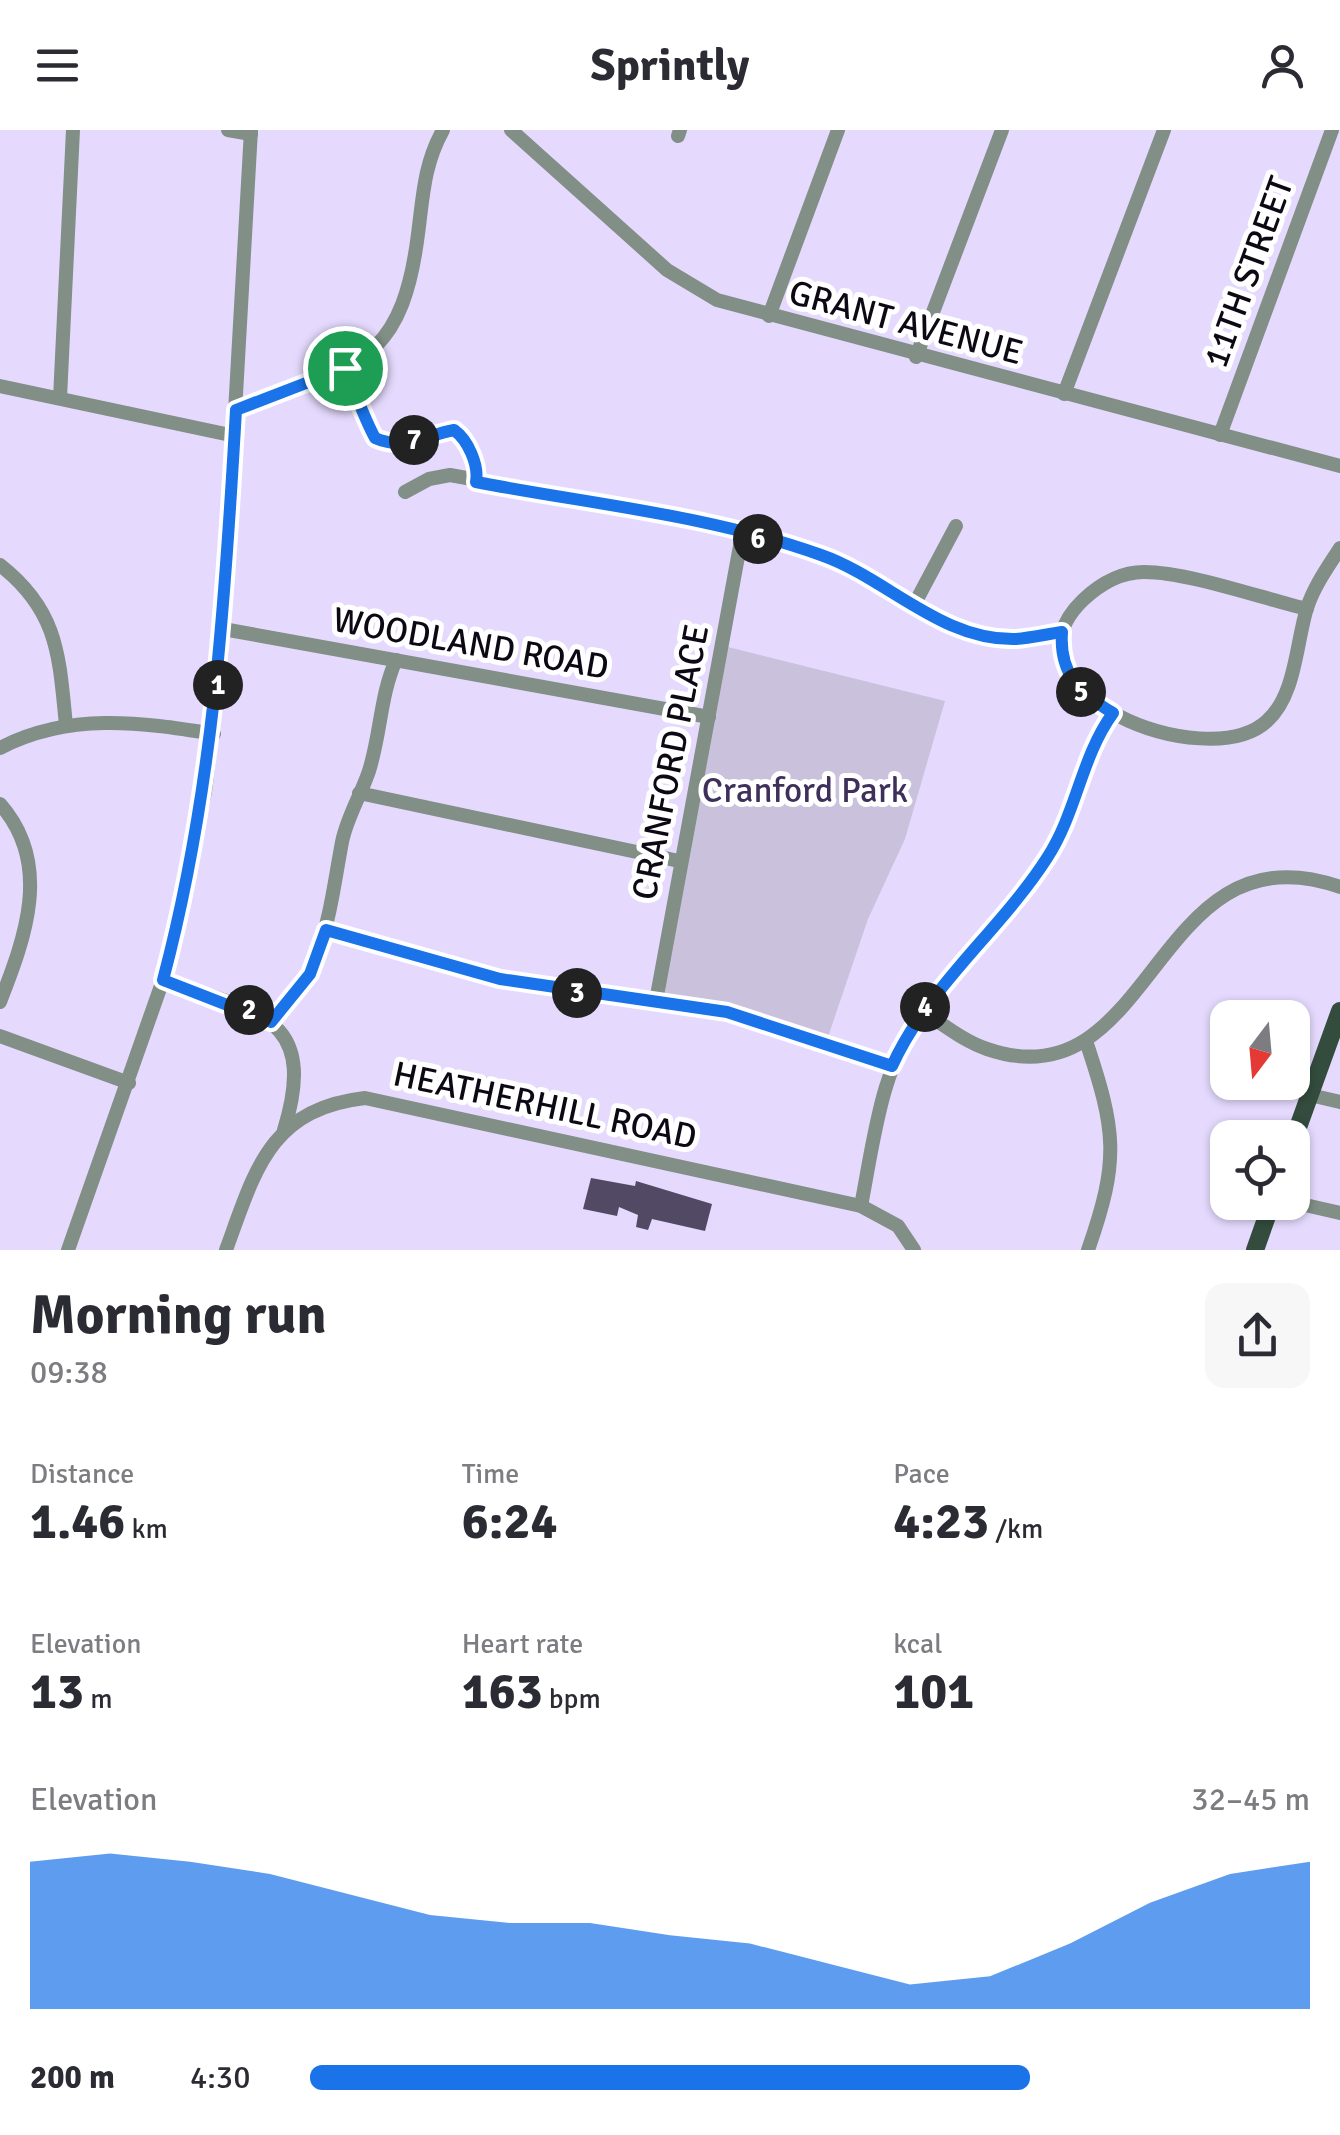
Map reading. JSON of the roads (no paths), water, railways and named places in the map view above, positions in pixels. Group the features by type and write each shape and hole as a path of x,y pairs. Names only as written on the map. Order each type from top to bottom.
{"main road":[{"path":"1310,1095 1340,1010"},
{"path":"1255,1250 1266,1220"}],"street":[{"path":"60,398 74,130"},
{"path":"68,1250 163,980 196,846 214,734 251,132 228,130"},
{"path":"236,410 345,368 381,343 404,309 413,276 425,169 442,130"},
{"name":"GRANT AVENUE","path":"512,130 690,288 769,316 916,357 1340,466"},
{"path":"769,316 838,130"},
{"path":"916,357 1002,130"},
{"path":"1064,394 1164,130"},
{"name":"11TH STREET","path":"1220,435 1332,130"},
{"path":"0,386 235,436"},
{"path":"405,492 428,479 450,476 677,516 820,554 943,622 1014,639 1062,632"},
{"path":"914,606 956,526"},
{"name":"CRANFORD PLACE","path":"656,1001 742,535"},
{"path":"1307,608 1139,571 1108,580 1095,590 1062,632 1060,648 1069,676 1090,699 1113,713 1184,736 1233,737 1258,728 1285,694 1307,608 1340,548"},
{"path":"0,565 32,595 54,635 66,726"},
{"name":"WOODLAND ROAD","path":"222,629 709,717"},
{"path":"271,1022 310,974 326,930 342,843 376,745 383,689 396,660"},
{"path":"861,1206 892,1066 922,1011 1049,856 1070,814 1089,751 1113,713"},
{"path":"0,748 66,726 140,722 214,734"},
{"path":"359,793 680,861"},
{"path":"0,804 25,852 31,897 25,939 0,1002"},
{"path":"922,1011 967,1041 1006,1054 1044,1055 1086,1041 1129,1000 1204,910 1234,887 1288,874 1340,888"},
{"path":"326,930 500,979 656,1001 767,1023 892,1066"},
{"path":"163,980 271,1022 282,1032 296,1060 296,1090 284,1130"},
{"path":"0,1036 129,1083"},
{"path":"1086,1041 1108,1109 1113,1156 1106,1198 1088,1250"},
{"path":"1310,1095 1340,1102"},
{"name":"HEATHERHILL ROAD","path":"226,1250 258,1164 284,1130 322,1107 343,1100 384,1099 861,1206 898,1226 914,1250"},
{"path":"1310,1206 1340,1213"}],"park label":[{"name":"Cranford Park","path":"805,790"}]}
